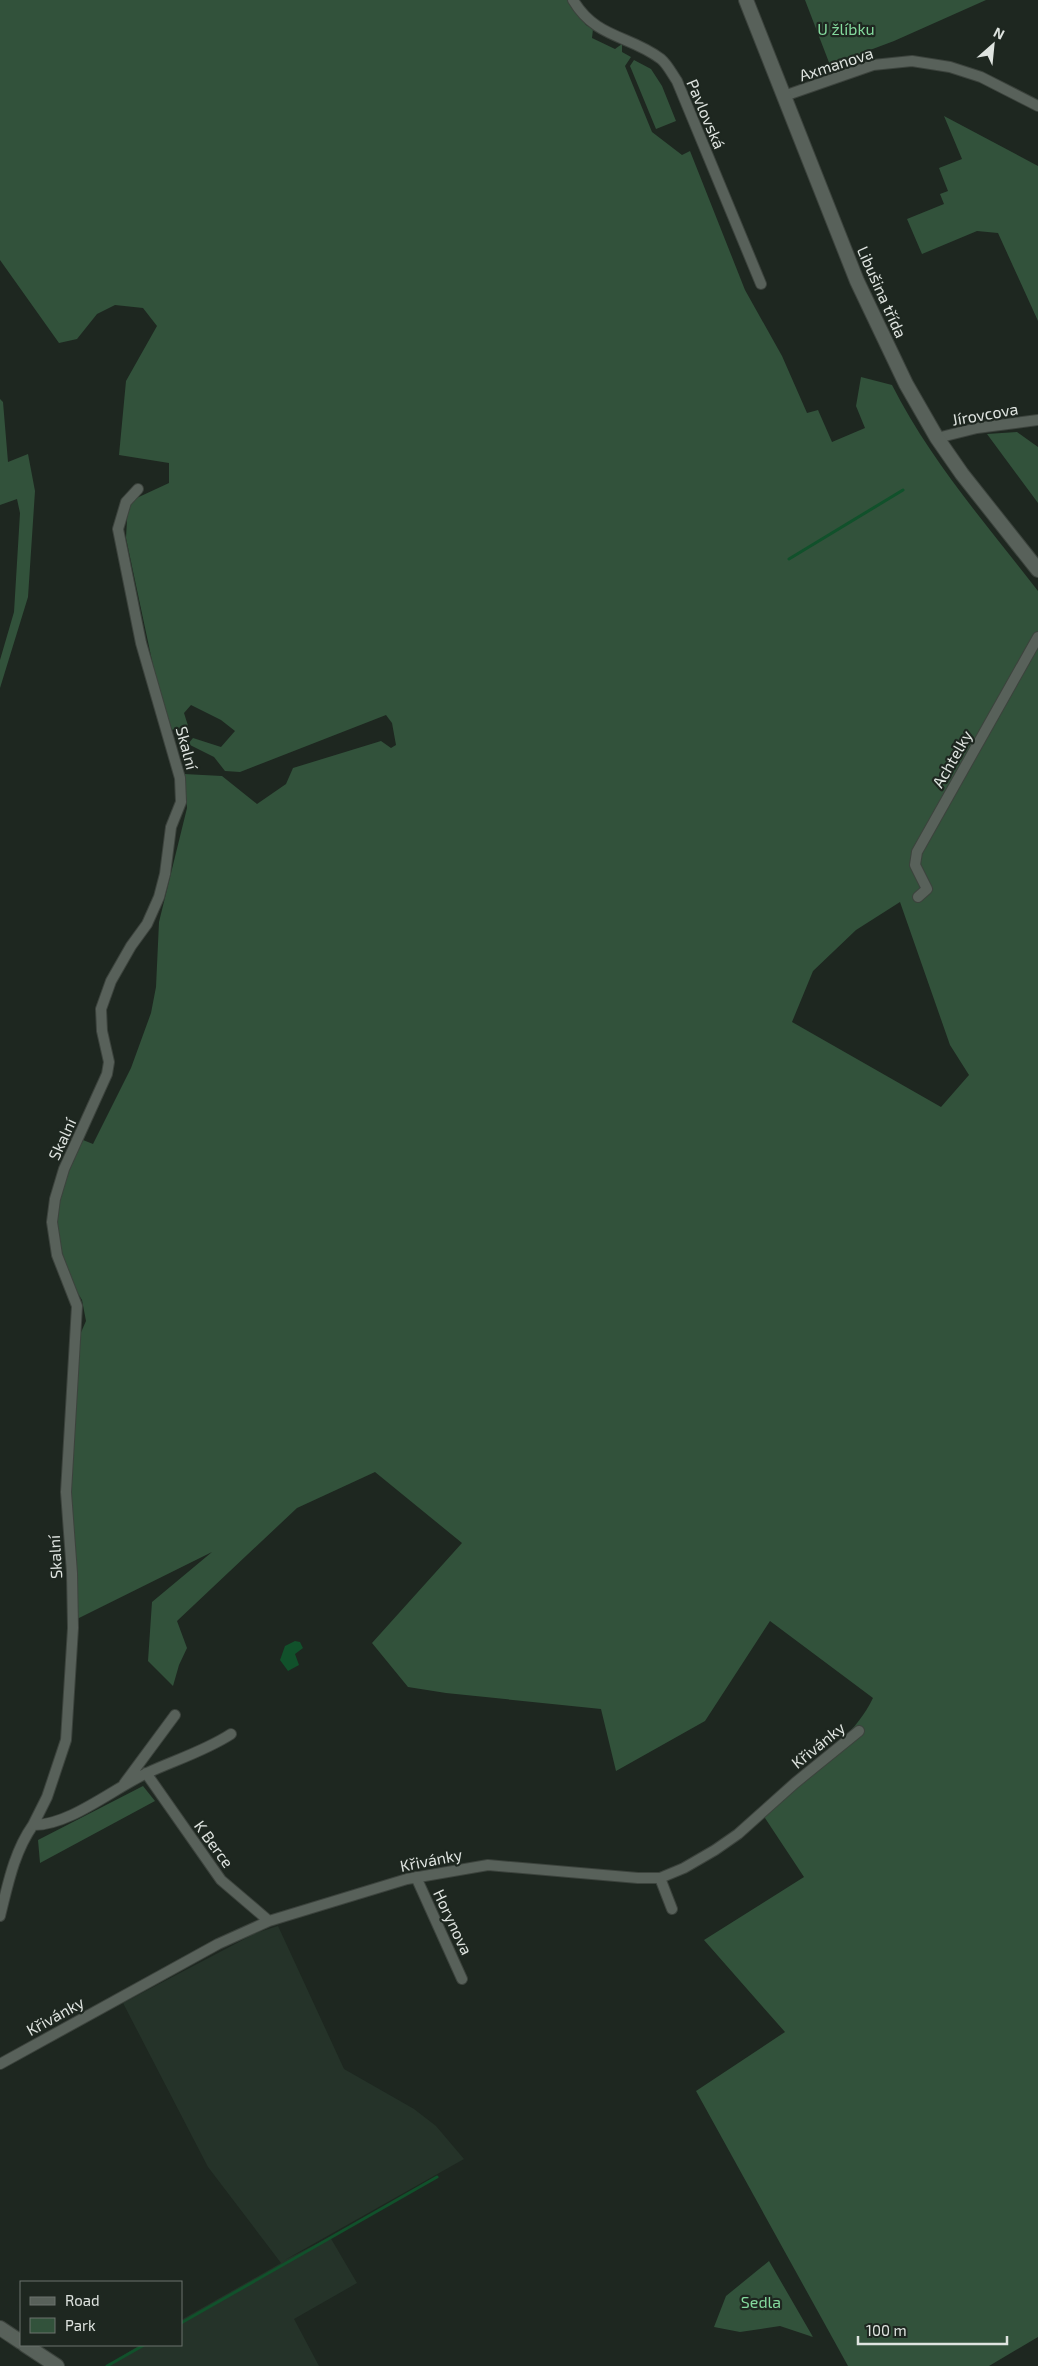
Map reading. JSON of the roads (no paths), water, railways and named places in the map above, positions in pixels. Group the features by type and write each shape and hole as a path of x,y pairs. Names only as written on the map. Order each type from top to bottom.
{"street":[{"name":"Pavlovská","path":"574,0 590,23 659,58 669,68 677,81 761,284"},
{"name":"Libušina třída","path":"746,0 860,289 902,378 937,438 981,500 1038,570"},
{"name":"Axmanova","path":"784,96 873,65 912,62 950,67 981,77 1038,106"},
{"name":"Jírovcova","path":"937,438 977,428 1038,420"},
{"name":"Skalní","path":"0,1916 14,1863 52,1784 66,1740 73,1628 72,1573 66,1492 76,1306 53,1239 55,1200 64,1169 107,1074 109,1062 102,1031 101,1009 111,981 131,946 147,924 159,897 165,874 171,827 180,802 180,778 141,643 118,530 126,502 138,489"},
{"name":"Achtelky","path":"918,897 926,889 915,865 917,852 1038,637"},
{"path":"122,1787 175,1715"},
{"name":"Křivánky","path":"0,2064 218,1944 270,1921 416,1877 488,1865 638,1878 660,1878 692,1864 738,1834 795,1783 859,1732"},
{"path":"33,1825 54,1823 146,1773 215,1744 231,1734"},
{"name":"K Berce","path":"146,1773 220,1880 270,1921"},
{"name":"Horynova","path":"416,1877 462,1979"},
{"path":"660,1878 672,1909"},
{"path":"0,2328 20,2341"},
{"path":"26,2346 56,2366"}],"waterway":[{"path":"789,559 903,490"},
{"path":"182,2322 437,2177"},
{"path":"107,2366 142,2346"}],"park label":[{"name":"U žlíbku","path":"846,29"},
{"name":"Sedla","path":"761,2302"}]}
